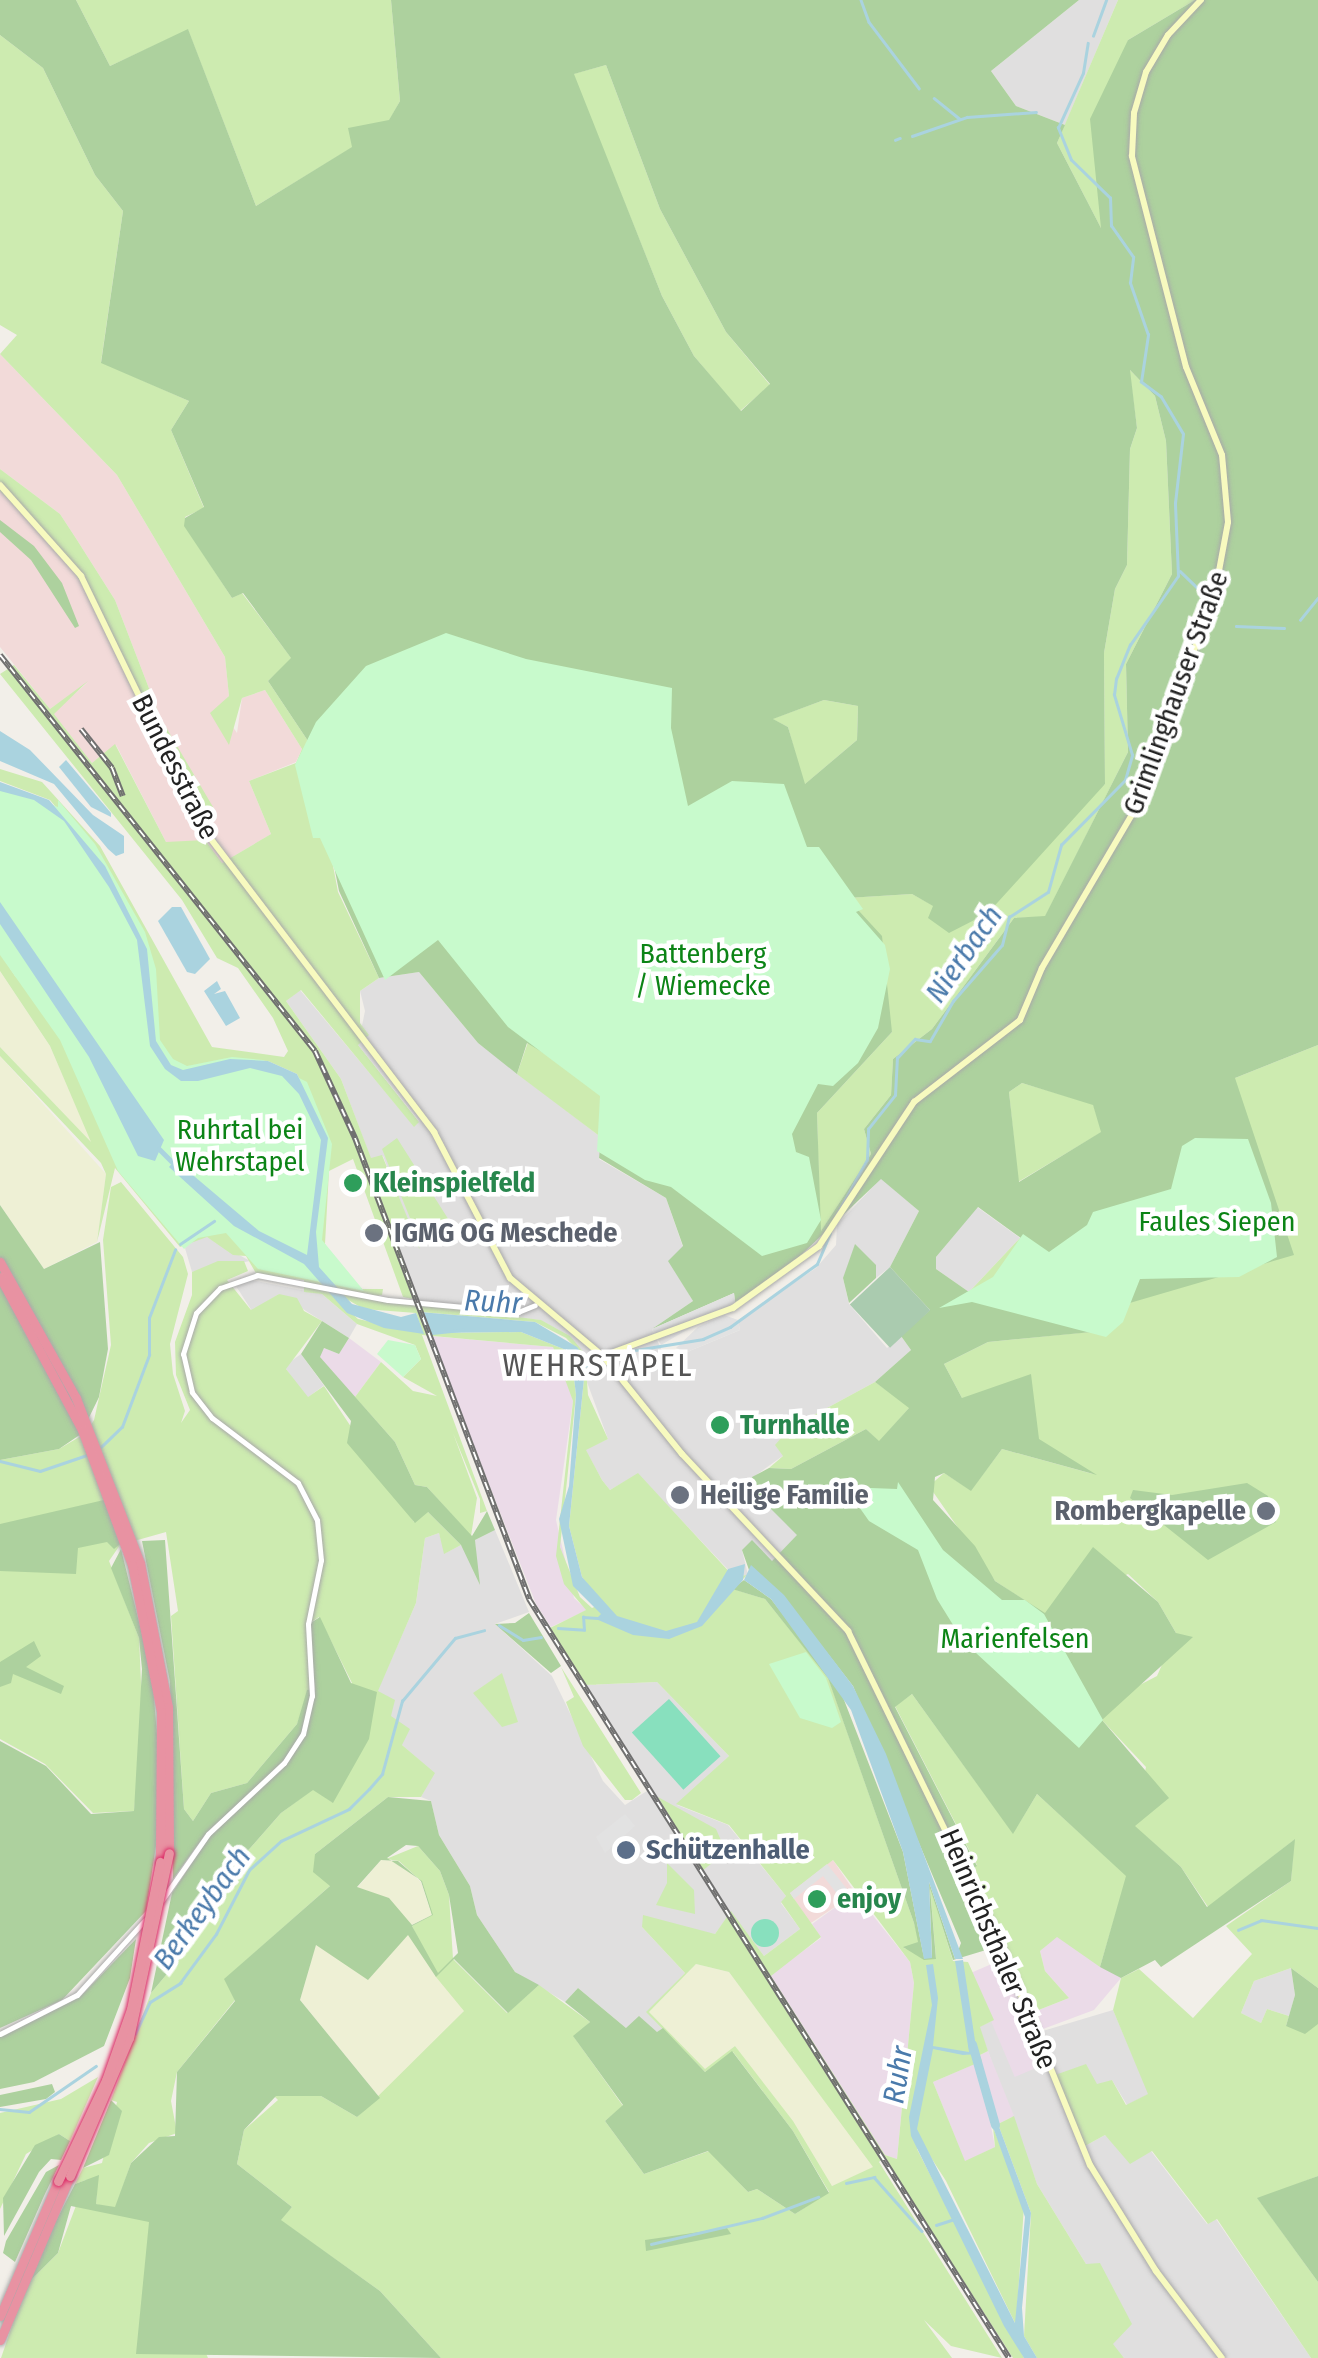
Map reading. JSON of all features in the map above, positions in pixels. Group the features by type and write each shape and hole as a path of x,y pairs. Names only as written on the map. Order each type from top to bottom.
{"highway":[{"path":"0,1262 43,1335 104,1463 136,1564 168,1707 169,1853 130,2038 0,2340"},
{"path":"0,1277 50,1366 97,1463 136,1564 161,1712 160,1862 125,2027 0,2316"}],"main road":[{"name":"Grimlinghauser Straße","path":"604,1356 733,1308 794,1269 830,1233 914,1102 1006,1036 1025,1011 1042,968 1146,791 1220,576 1229,514 1226,470 1186,367 1132,150 1136,103 1152,61 1201,0"},
{"name":"Bundesstraße","path":"0,485 59,544 90,590 210,840 434,1132 505,1271 536,1306"},
{"name":"Heinrichsthaler Straße","path":"536,1306 604,1356 684,1457 827,1604 858,1649 991,1923 1090,2165 1149,2260 1222,2358"}],"street":[{"path":"0,2034 86,1987 208,1834 284,1763 306,1729 312,1696 308,1624 321,1560 316,1515 287,1470 202,1407 184,1354 196,1313 229,1283 257,1274 312,1280 366,1296 518,1312 536,1306"}],"shaded area":[{"path":"1079,0 1118,0 1065,125 1016,106 991,71"},
{"path":"0,354 117,475 225,657 229,696 219,707 237,733 242,698 265,690 302,749 296,762 249,781 271,834 221,864 180,842 166,842 116,745 92,763 53,713 88,682 50,709 0,647 0,491 64,556 88,594 194,819 215,812 160,717 115,600 60,514 0,469"},
{"path":"419,972 478,1043 602,1138 599,1159 666,1198 683,1247 669,1261 693,1301 652,1329 663,1353 687,1352 740,1330 738,1320 816,1268 836,1245 837,1225 881,1178 919,1211 890,1267 876,1278 843,1278 849,1304 887,1348 901,1336 911,1350 875,1382 790,1428 784,1455 752,1478 756,1494 798,1535 771,1562 742,1550 748,1575 735,1577 638,1474 610,1490 585,1449 608,1439 570,1336 540,1320 419,1306 390,1226 399,1222 416,1242 383,1156 371,1159 341,1079 286,1001 300,990 414,1126 419,1121 358,1045 365,1011 360,991 379,978"},
{"path":"977,1207 1020,1238 969,1292 936,1269 936,1257"},
{"path":"197,1237 207,1237 250,1261 192,1272 185,1248"},
{"path":"251,1280 322,1294 357,1324 349,1338 279,1294 252,1311 234,1283"},
{"path":"734,1293 735,1302 661,1345 652,1329"},
{"path":"724,1315 738,1320 740,1330 687,1352 676,1348 698,1327"},
{"path":"431,1336 553,1347 562,1361 573,1401 556,1520 574,1598 587,1610 551,1627 536,1604"},
{"path":"349,1338 381,1362 355,1397 319,1357 324,1348 339,1354"},
{"path":"301,1354 324,1386 307,1398 284,1366"},
{"path":"495,1530 529,1612 495,1624 552,1676 603,1781 625,1805 650,1789 584,1685 657,1682 729,1756 677,1805 728,1825 786,1896 781,1903 800,1929 764,1956 731,1912 715,1934 642,1927 685,1973 647,2012 663,2028 658,2032 626,2028 578,1988 565,2002 515,1972 477,1915 470,1886 439,1835 431,1801 421,1797 434,1773 402,1745 377,1692 416,1603 425,1538 439,1533 445,1553 461,1545 477,1568 475,1540"},
{"path":"625,1814 635,1826 605,1853 596,1837"},
{"path":"833,1860 855,1893 811,1923 788,1890"},
{"path":"827,1864 847,1889 838,1895 823,1876 794,1899 790,1893"},
{"path":"855,1893 910,1962 914,1983 897,2159 885,2155 770,1975 821,1938 812,1924"},
{"path":"1057,1936 1121,1978 1094,2010 1043,2029 1036,2011 1069,1998 1045,1971 1040,1951"},
{"path":"1001,1960 1045,2064 1015,2077 971,1973"},
{"path":"1291,1968 1295,1995 1289,2016 1267,2009 1261,2023 1241,2013 1254,1981"},
{"path":"1113,2010 1149,2094 1127,2105 1112,2080 1085,2146 1105,2135 1119,2146 1151,2151 1207,2224 1216,2219 1311,2358 1124,2358 1112,2344 1086,2264 1037,2184 979,2027 994,2020 1015,2072 1036,2033"},
{"path":"988,2051 1014,2116 998,2124 989,2116 995,2147 965,2162 933,2082 981,2061 980,2055"}],"green space":[{"path":"0,0 76,0 110,66 188,29 256,206 352,147 348,128 389,120 400,101 391,0 1079,0 991,71 1016,106 1065,125 1057,143 1101,228 1090,119 1128,40 1195,0 1318,0 1318,1045 1235,1078 1294,1255 1116,1307 978,1207 936,1257 936,1269 969,1292 1092,1332 988,1342 944,1364 962,1398 1031,1374 1039,1439 1097,1475 1002,1449 971,1491 944,1473 935,1477 933,1500 975,1546 995,1581 1045,1613 1093,1547 1158,1602 1176,1633 1193,1637 1102,1720 1169,1798 1135,1826 1181,1867 1207,1907 1295,1839 1291,1881 1161,1967 1155,1960 1121,1978 1100,1967 1126,1876 1037,1794 1013,1834 912,1694 895,1707 977,1866 963,1873 996,1947 953,1960 930,1888 936,1959 924,1960 903,1947 918,1942 914,1923 828,1678 765,1599 732,1589 744,1580 771,1599 839,1687 903,1852 924,1958 932,1957 929,1882 955,1959 961,1943 853,1686 800,1618 749,1570 742,1550 752,1540 772,1561 797,1535 756,1494 752,1477 769,1468 791,1469 866,1429 879,1441 909,1408 875,1382 911,1350 901,1336 930,1310 890,1267 919,1211 881,1179 780,1275 735,1302 734,1293 652,1329 693,1301 668,1261 683,1246 666,1198 599,1158 605,1090 527,1043 517,1074 478,1043 419,972 379,978 339,891 310,744 268,681 291,658 243,593 232,598 184,526 185,518 204,507 171,430 189,401 101,363 123,211 95,175 43,68 0,35","holes":["606,65 660,209 726,332 770,384 741,411 694,356 662,296 574,74","1130,370 1155,396 1166,441 1172,574 1126,664 1128,752 1045,916 1014,918 932,1029 893,1059 891,1095 864,1129 871,1154 821,1231 817,1113 892,1032 882,936 847,898 912,894 933,906 928,918 949,933 988,913 1105,784 1104,653 1115,589 1127,565 1130,449 1137,428","824,700 858,706 857,740 805,784 788,727 773,719","1022,1083 1093,1105 1101,1132 1019,1182 1009,1092"]},
{"path":"76,0 391,0 400,101 389,121 256,206 188,30 110,66"},
{"path":"1118,0 1195,0 1128,40 1102,230 1057,143"},
{"path":"0,35 43,68 95,175 123,211 101,362 189,401 171,430 204,508 185,517 185,526 232,598 242,593 292,659 268,681 310,744 338,892 379,978 360,991 360,1023 369,1035 358,1045 419,1122 414,1127 301,990 286,1001 341,1079 371,1158 382,1155 420,1249 399,1223 391,1226 417,1300 403,1297 353,1159 329,1171 325,1244 343,1277 362,1289 383,1289 382,1295 366,1297 541,1320 570,1336 585,1354 585,1358 566,1338 535,1322 421,1312 429,1333 521,1332 571,1352 576,1395 560,1547 580,1597 592,1608 601,1604 582,1577 569,1526 586,1363 588,1395 608,1439 586,1450 602,1480 610,1490 638,1473 734,1577 747,1575 733,1589 765,1599 828,1677 914,1923 919,1942 904,1948 936,1958 930,1887 953,1961 968,1962 994,2020 980,2027 988,2051 980,2055 982,2061 933,2082 965,2161 995,2147 993,2127 1024,2206 1016,2325 946,2181 923,2145 917,2149 1024,2358 1013,2358 884,2157 879,2162 1002,2358 951,2346 924,2320 952,2358 441,2358 380,2291 280,2220 292,2207 237,2164 244,2130 278,2100 274,2096 321,2096 357,2117 464,2011 436,1977 412,1926 432,1915 422,1882 399,1861 386,1859 418,1846 440,1871 449,1895 453,1959 507,2013 539,1985 590,2022 574,2037 623,2106 605,2121 644,2174 709,2151 748,2192 757,2189 795,2214 829,2192 793,2131 733,2052 705,2072 646,2012 685,1973 642,1927 643,1915 715,1934 731,1911 764,1956 800,1929 781,1902 786,1896 729,1825 676,1804 729,1756 657,1682 584,1685 548,1629 586,1610 564,1584 556,1556 573,1401 553,1347 422,1335 487,1511 480,1513 480,1499 453,1433 477,1498 471,1536 427,1487 415,1485 395,1442 355,1397 381,1362 413,1391 437,1396 403,1377 421,1359 415,1345 357,1324 322,1294 304,1292 304,1280 257,1275 246,1256 233,1255 207,1237 180,1247 115,1168 97,1242 106,1174 101,1163 0,1056 0,1047 91,1142 50,1046 0,971 0,953 15,976 37,987 57,1011 146,1180 151,1175 138,1156 168,1167 177,1155 0,902 0,791 48,807 109,887 137,940 150,1046 165,1069 181,1081 198,1081 250,1068 282,1076 299,1094 321,1140 321,1160 307,1255 289,1249 319,1282 334,1286 316,1258 328,1138 297,1074 268,1061 230,1059 183,1070 171,1065 156,1041 147,949 105,866 50,800 0,781 0,769 42,782 100,846 212,1047 284,1057 288,1051 273,1018 238,968 217,958 182,900 0,674 14,665 50,709 88,681 54,714 92,763 115,744 166,842 205,840 222,863 271,834 249,781 296,763 302,749 265,690 242,698 229,745 210,713 229,696 225,657 117,475 0,354 17,335 0,325","holes":["320,1284 364,1309 416,1313 423,1333 358,1319","833,1860 910,1962 914,1983 897,2159 885,2155 771,1976 821,1937 790,1893","696,1964 729,1972 873,2167 832,2186 793,2121 735,2046 705,2069 649,2012"]},
{"path":"606,65 660,209 726,332 770,385 740,411 694,356 662,296 573,74"},
{"path":"1129,369 1155,396 1166,441 1172,574 1126,664 1128,752 1045,917 1014,918 932,1029 893,1059 891,1095 864,1129 871,1154 820,1233 817,1113 892,1032 846,898 912,894 934,906 1105,784 1104,653 1115,589 1127,565 1130,449 1137,428"},
{"path":"0,469 60,514 115,600 160,717 216,812 194,820 88,594 64,556 0,491"},
{"path":"0,520 34,546 62,583 79,626 75,628 31,560 0,532"},
{"name":"Battenberg / Wiemecke","path":"446,633 526,659 672,688 671,728 688,806 732,781 784,784 807,847 819,847 863,909 856,912 885,945 890,969 878,1028 858,1063 833,1086 818,1084 792,1134 796,1152 809,1157 821,1220 807,1243 762,1256 671,1187 645,1180 597,1151 600,1096 508,1027 438,940 385,980 320,838 313,838 295,765 316,722 366,666"},
{"path":"824,700 858,706 857,740 804,785 788,727 772,719"},
{"name":"Ruhrtal bei Wehrstapel","path":"0,785 58,807 58,800 95,844 145,932 156,969 160,1040 173,1059 187,1066 232,1057 263,1060 307,1082 332,1144 322,1240 364,1291 258,1269 226,1233 198,1238 184,1249 118,1171 60,1040 0,955"},
{"path":"0,971 50,1046 93,1145 0,1047"},
{"path":"528,1042 605,1091 602,1138 517,1074"},
{"path":"1318,1045 1318,1988 1291,1968 1254,1981 1241,2013 1261,2023 1267,2009 1289,2016 1286,2026 1318,2024 1318,2176 1258,2199 1318,2282 1318,2358 1311,2358 1217,2219 1208,2224 1152,2151 1130,2164 1105,2135 1085,2146 1055,2075 1086,2064 1097,2084 1112,2080 1126,2105 1148,2094 1113,2010 1121,1978 1139,1969 1193,2018 1252,1954 1226,1926 1291,1881 1294,1840 1208,1907 1181,1867 1134,1826 1146,1767 1101,1719 1130,1690 1157,1676 1176,1633 1158,1602 1128,1574 1045,1614 995,1581 929,1486 944,1473 971,1490 1002,1449 1093,1474 962,1398 944,1364 988,1342 1089,1332 969,1292 1020,1238 1116,1307 1143,1294 1235,1078"},
{"path":"0,1056 106,1174 97,1242 44,1269 0,1205"},
{"path":"1022,1083 1093,1104 1102,1132 1018,1182 1009,1092"},
{"path":"397,1138 452,1225 437,1234 431,1227 422,1233 410,1218 382,1149"},
{"name":"Faules Siepen","path":"1195,1138 1248,1139 1271,1203 1277,1257 1239,1277 1140,1279 1123,1322 1106,1337 972,1302 939,1308 993,1277 1023,1234 1049,1252 1087,1225 1093,1212 1171,1189 1182,1146"},
{"path":"121,1182 183,1257 188,1274 170,1344 173,1374 185,1411 181,1423 190,1410 176,1375 175,1342 192,1295 192,1272 218,1261 244,1261 248,1271 227,1280 251,1310 279,1294 297,1298 304,1311 322,1321 286,1369 308,1397 324,1386 414,1522 427,1511 461,1545 444,1554 439,1533 425,1538 416,1603 378,1691 395,1700 391,1716 410,1729 402,1745 435,1773 421,1797 388,1797 315,1854 331,1885 225,1979 235,2000 177,2072 171,2101 177,2133 149,2143 131,2163 116,2207 108,2208 96,2204 97,2187 86,2180 75,2184 83,2168 102,2163 117,2102 111,2100 151,1993 187,1950 244,1855 281,1813 313,1789 332,1802 352,1683 319,1617 307,1625 310,1690 297,1724 247,1783 211,1793 193,1821 184,1809 171,1616 178,1611 166,1532 120,1545 109,1561 139,1638 143,1727 134,1811 93,1813 45,1764 0,1739 0,1460 59,1449 86,1433 94,1420 111,1345 103,1240 111,1187"},
{"path":"0,1205 44,1269 100,1242 108,1349 99,1397 81,1434 59,1449 0,1460"},
{"path":"855,1244 876,1265 876,1278 849,1303 843,1278"},
{"path":"890,1267 930,1310 890,1348 850,1305"},
{"path":"322,1321 349,1338 339,1354 324,1348 320,1357 395,1442 415,1485 427,1487 472,1536 487,1511 495,1530 475,1540 480,1585 461,1545 428,1512 415,1523 347,1443 351,1421 301,1354"},
{"path":"388,1340 415,1345 421,1359 403,1377 377,1354"},
{"path":"875,1382 910,1407 879,1442 866,1429 791,1469 769,1468 783,1456 775,1445 790,1428"},
{"name":"Marienfelsen","path":"898,1482 943,1550 1002,1600 1025,1600 1044,1614 1103,1720 1079,1748 963,1641 937,1599 918,1550 869,1521 845,1487 897,1489"},
{"path":"1247,1483 1268,1496 1276,1522 1208,1560 1130,1498 1133,1490 1172,1495"},
{"path":"104,1500 120,1544 114,1549 107,1542 78,1548 76,1574 0,1571 0,1524"},
{"path":"165,1540 184,1809 193,1821 211,1793 247,1783 297,1724 307,1690 315,1689 309,1624 320,1617 351,1683 377,1692 369,1739 333,1803 313,1790 281,1813 244,1855 187,1950 151,1993 172,1893 210,1836 247,1797 207,1832 173,1879 170,1682 142,1541"},
{"path":"121,1549 152,1675 157,1734 157,1839 146,1911 62,2000 0,2028 0,1741 46,1766 91,1814 134,1811 142,1669 139,1638 111,1568"},
{"path":"529,1613 561,1666 551,1673 495,1624 515,1623"},
{"path":"34,1641 41,1656 26,1667 64,1686 61,1694 13,1674 11,1683 0,1687 0,1662"},
{"path":"806,1652 826,1678 841,1722 832,1728 800,1718 769,1664"},
{"path":"561,1667 641,1793 632,1800 625,1800 583,1746 566,1702 574,1697"},
{"path":"502,1673 518,1722 502,1727 473,1693"},
{"path":"912,1694 1013,1833 1037,1794 1127,1876 1100,1967 1057,1937 1040,1951 1045,1971 1069,1998 1036,2011 1043,2029 970,1869 977,1865 895,1706"},
{"path":"669,1699 721,1756 683,1790 632,1732"},
{"path":"388,1797 431,1801 439,1835 470,1886 477,1915 515,1972 539,1985 508,2013 454,1959 436,1977 408,1935 368,1980 316,1945 300,2000 380,2098 357,2117 321,2096 276,2096 244,2130 237,2164 292,2207 281,2220 380,2291 441,2358 136,2354 149,2222 71,2206 58,2253 26,2285 75,2184 99,2175 96,2204 115,2207 131,2163 159,2137 175,2136 177,2072 235,2001 224,1979 330,1886 313,1872 315,1854","holes":["406,1845 418,1846 440,1871 449,1895 458,1953 438,1973 412,1926 433,1915 422,1881 418,1878 432,1915 412,1925 389,1898 357,1887 381,1860 391,1861 387,1858"]},
{"path":"658,1797 716,1829 726,1852 702,1871"},
{"path":"381,1860 398,1861 421,1882 432,1915 412,1925 357,1888"},
{"path":"667,1863 694,1890 695,1914 656,1905 667,1883"},
{"path":"765,1919 775,1923 779,1933 775,1943 765,1947 755,1943 751,1933 755,1923"},
{"path":"408,1934 465,2010 380,2098 300,2000 316,1944"},
{"path":"136,1939 130,1978 104,2046 34,2082 0,2089 0,2036 80,1997"},
{"path":"696,1964 729,1972 874,2167 832,2186 735,2046 705,2070 649,2012"},
{"path":"1291,1968 1318,1988 1318,2024 1305,2034 1286,2026 1295,1995"},
{"path":"578,1988 626,2028 639,2016 657,2032 663,2028 705,2072 732,2051 793,2131 829,2193 795,2214 757,2189 748,2192 708,2151 644,2174 605,2121 623,2105 573,2036 590,2022 565,2002"},
{"path":"98,2077 70,2141 59,2134 26,2154 0,2209 0,2113 61,2099"},
{"path":"52,2084 55,2092 46,2099 0,2107 0,2095"},
{"path":"111,2100 122,2111 109,2155 83,2168"},
{"path":"1014,2116 1037,2184 1086,2264 1100,2263 1132,2324 1113,2344 1124,2358 1037,2358 1024,2336 1031,2213 998,2124"},
{"path":"59,2134 70,2141 61,2160 51,2159 39,2172 4,2236 3,2198 35,2145"},
{"path":"59,2165 15,2262 3,2253 6,2241 46,2172"},
{"path":"1318,2176 1318,2282 1257,2198"},
{"path":"77,2203 149,2221 208,2358 1,2358 26,2285 58,2253"},
{"path":"727,2228 731,2234 646,2251 645,2240"}],"water":[{"path":"0,731 30,750 93,815 124,836 124,853 116,856 108,849 54,784 0,761"},
{"path":"66,760 111,817 91,807 59,767"},
{"path":"0,782 49,800 105,866 147,949 156,1041 171,1065 183,1070 230,1059 268,1061 297,1074 328,1138 316,1232 319,1267 352,1304 401,1317 416,1313 424,1334 384,1328 347,1313 304,1264 234,1226 169,1167 175,1160 259,1231 307,1255 321,1140 299,1094 282,1076 250,1068 198,1081 181,1081 165,1069 150,1046 137,940 109,887 64,821 34,800 0,791"},
{"path":"0,902 164,1140 155,1161 138,1156 89,1057 0,924"},
{"path":"172,907 181,907 210,959 195,974 187,972 158,921"},
{"path":"217,981 221,989 214,994 225,991 240,1018 226,1026 204,991"},
{"path":"420,1312 535,1322 577,1347 586,1359 569,1526 582,1577 617,1616 666,1631 697,1622 728,1569 745,1564 743,1580 702,1626 669,1639 633,1635 596,1619 601,1614 573,1586 559,1519 569,1486 576,1395 571,1352 521,1332 428,1333"},
{"path":"751,1565 784,1595 853,1686 886,1754 963,1959 955,1959 929,1882 932,1958 924,1959 903,1852 851,1710 771,1599 744,1580"},
{"path":"963,1960 977,2054 933,2049 917,2129 1015,2323 1025,2217 989,2116 998,2124 1031,2213 1022,2308 1024,2336 1037,2358 1024,2358 1004,2326 911,2136 909,2117 932,2005 926,1965 933,1964 938,1998 933,2046 969,2052 955,1961"}],"waterway":[{"path":"861,0 869,22 919,88"},
{"name":"Nierbach","path":"1093,36 1106,0"},
{"name":"Nierbach","path":"833,1221 867,1160 868,1129 895,1095 897,1058 915,1039 930,1041 953,1001 1002,945 1009,917 1048,892 1061,845 1125,780 1132,755 1114,695 1116,679 1130,645 1178,576 1175,503 1183,434 1161,397 1141,382 1148,335 1130,283 1133,257 1111,226 1110,198 1071,160 1058,128 1083,73 1088,43"},
{"path":"934,98 960,119"},
{"path":"912,136 967,117 1036,112"},
{"path":"895,140 900,138"},
{"path":"1180,571 1204,594"},
{"path":"1300,620 1318,598"},
{"path":"1236,626 1284,628"},
{"path":"159,1149 176,1166"},
{"path":"180,1244 214,1221"},
{"name":"Nierbach","path":"629,1351 703,1339 730,1327 817,1264 830,1234"},
{"path":"101,1447 122,1427 149,1355 149,1318 175,1250"},
{"path":"432,1333 463,1330"},
{"name":"Nierbach","path":"585,1366 597,1361"},
{"path":"0,1461 40,1471 90,1454"},
{"name":"Berkeybach","path":"558,1628 584,1630 583,1617 597,1618"},
{"name":"Berkeybach","path":"499,1625 523,1640 541,1637"},
{"name":"Berkeybach","path":"135,2034 150,2002 180,1983 216,1934 249,1870 281,1841 349,1809 369,1789 382,1774 402,1701 455,1638 484,1630"},
{"path":"1238,1930 1261,1920 1318,1928"},
{"name":"Ruhr","path":"972,2044 995,2125"},
{"name":"Berkeybach","path":"0,2109 29,2112 96,2066"},
{"path":"846,2183 874,2177 922,2231"},
{"path":"651,2244 762,2218 818,2197"},
{"path":"936,2225 958,2218"}],"railway":[{"path":"0,655 315,1051 355,1138 529,1599 1009,2358"},
{"path":"81,729 112,768 123,796"}],"place":[{"name":"Kleinspielfeld","path":"353,1183"},
{"name":"IGMG OG Meschede","path":"374,1233"},
{"name":"Turnhalle","path":"720,1425"},
{"name":"Heilige Familie","path":"680,1495"},
{"name":"Rombergkapelle","path":"1266,1511"},
{"name":"Schützenhalle","path":"626,1850"},
{"name":"enjoy","path":"817,1899"}],"district":[{"name":"WEHRSTAPEL","path":"598,1365"}]}
